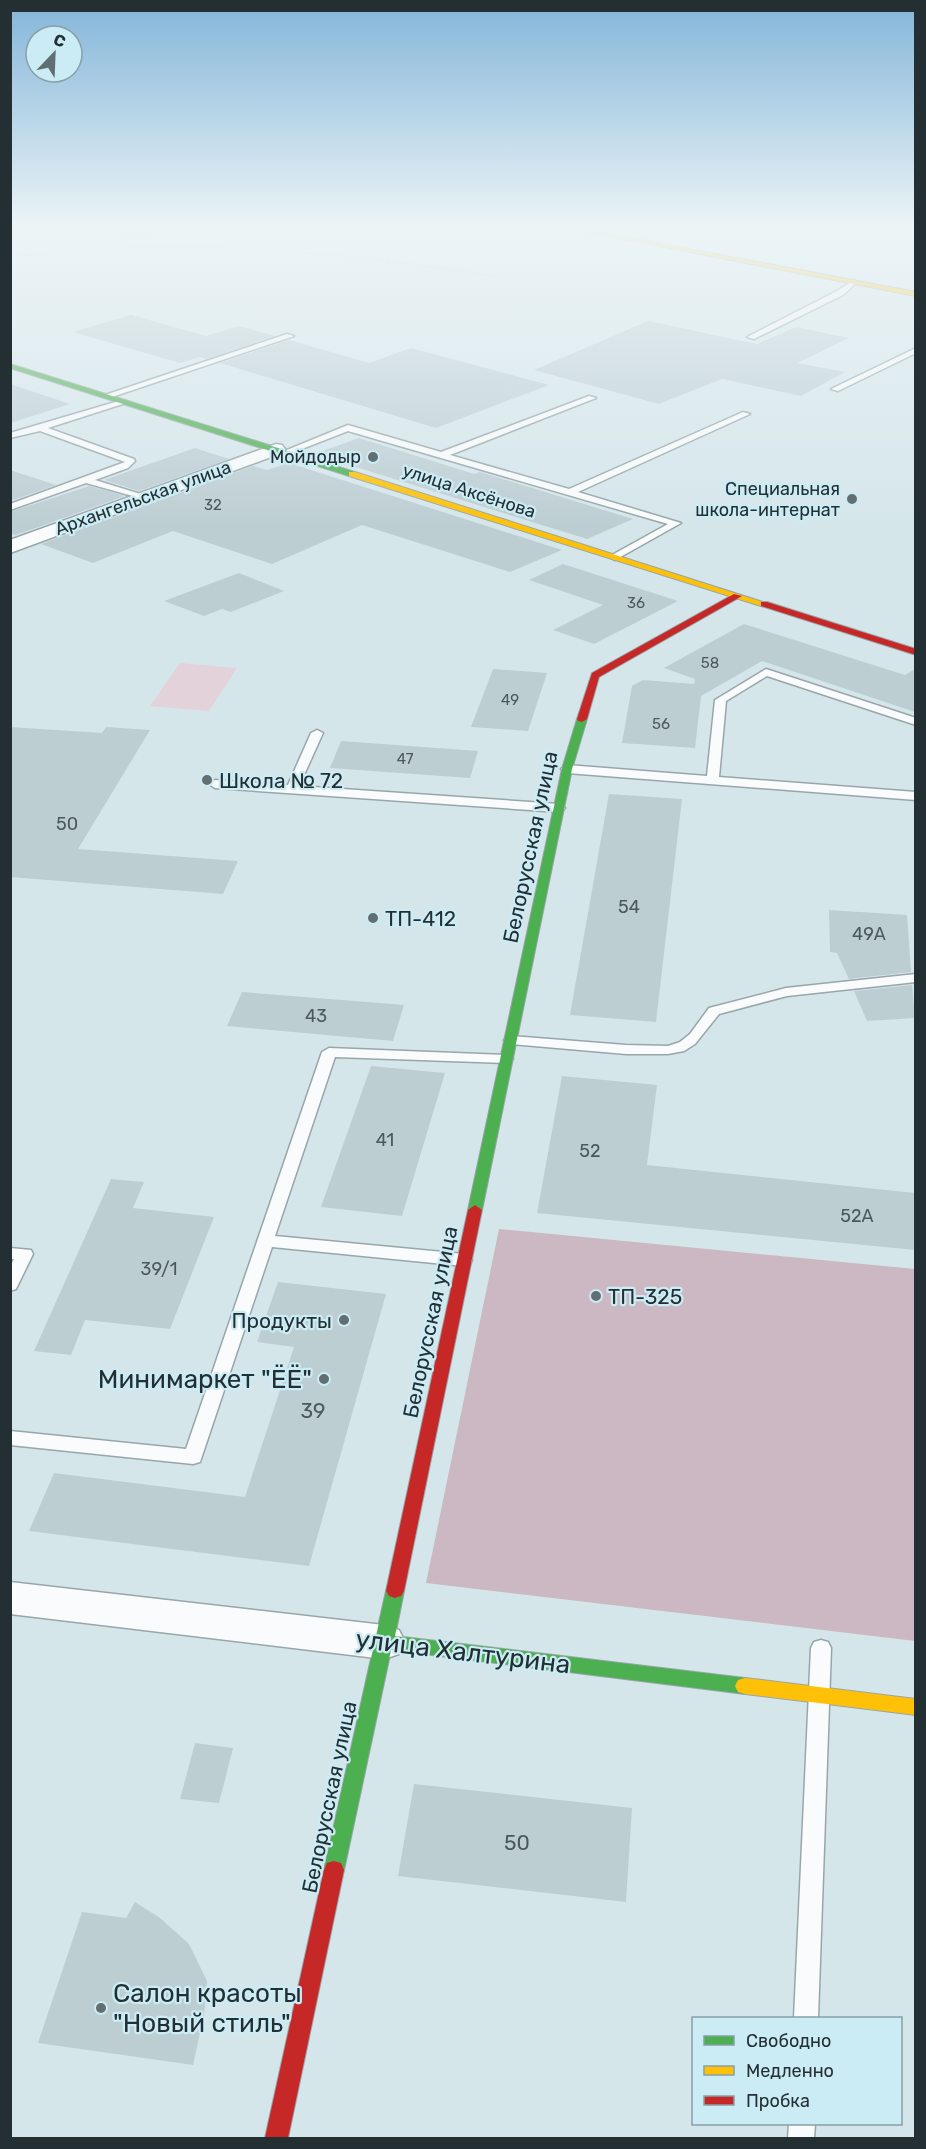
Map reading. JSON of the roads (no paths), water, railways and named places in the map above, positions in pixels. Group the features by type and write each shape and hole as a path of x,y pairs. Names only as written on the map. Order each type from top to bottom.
{"street":[{"name":"улица Аксёнова","path":"10,366 915,652"},
{"name":"Архангельская улица","path":"10,547 281,450"},
{"name":"Белорусская улица","path":"276,2139 384,1642 567,769 595,675 737,596"},
{"name":"улица Халтурина","path":"10,1598 915,1707"}],"lane":[{"path":"751,337 773,326"},
{"path":"106,396 290,336"},
{"path":"835,389 915,350"},
{"path":"441,455 592,398"},
{"path":"10,436 124,402"},
{"path":"570,492 746,414"},
{"path":"11,506 125,466 131,460 40,428"},
{"path":"281,450 348,428 676,523 615,557"},
{"path":"86,480 144,498"},
{"path":"713,780 721,700 766,672 915,722"},
{"path":"292,789 318,733"},
{"path":"567,769 915,796"},
{"path":"214,784 559,808"},
{"path":"511,1040 645,1050 678,1049 702,1030 714,1011 786,992 915,978"},
{"path":"10,1438 193,1456 329,1052 506,1059"},
{"path":"266,1241 464,1260"},
{"path":"10,1253 25,1254 10,1285"},
{"path":"806,2017 821,1695 821,1648"}],"place":[{"name":"Мойдодыр","path":"373,457"},
{"name":"Специальная школа-интернат","path":"852,499"},
{"name":"Школа № 72","path":"207,780"},
{"name":"ТП-412","path":"373,918"},
{"name":"ТП-325","path":"596,1296"},
{"name":"Продукты","path":"344,1320"},
{"name":"Минимаркет \"ЁЁ\"","path":"324,1379"},
{"name":"Салон красоты \"Новый стиль\"","path":"101,2008"}]}
